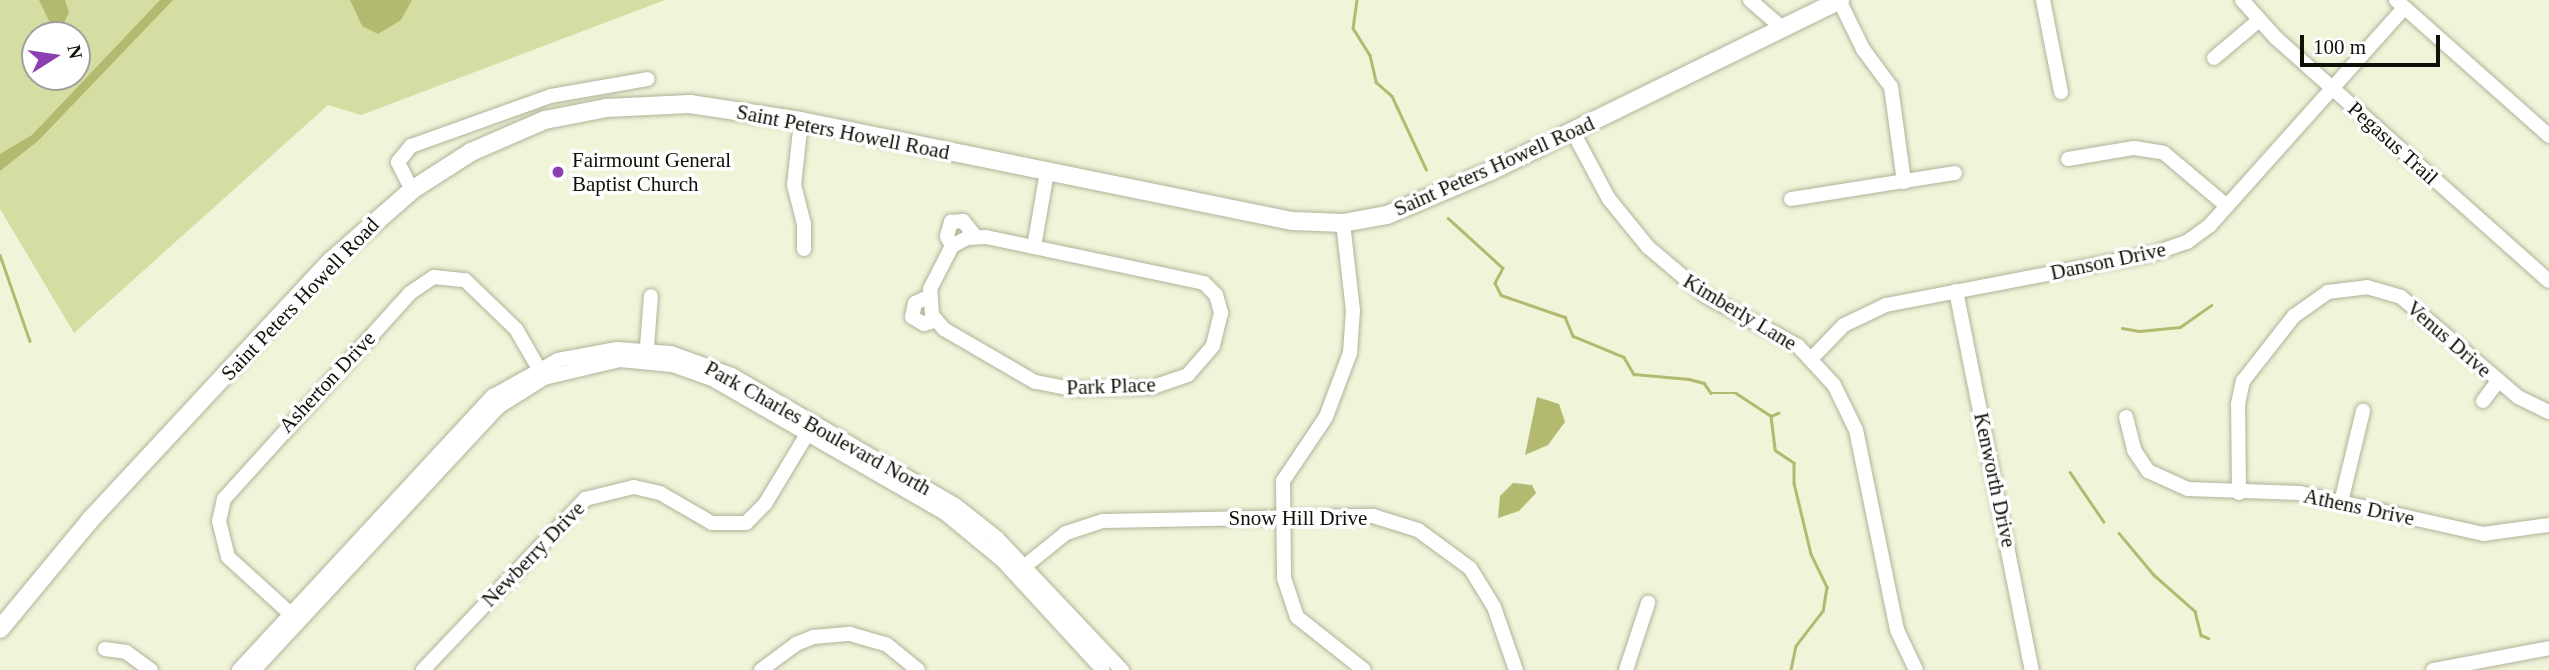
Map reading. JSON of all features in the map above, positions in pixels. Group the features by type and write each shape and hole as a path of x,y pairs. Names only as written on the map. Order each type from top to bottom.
{"main road":[{"name":"Saint Peters Howell Road","path":"0,629 91,519 331,261 412,190 471,152 545,120 606,108 690,104 801,121 1292,221 1342,223 1387,215 1573,132 1780,26 1839,0"}],"street":[{"path":"1750,0 1780,26"},
{"path":"1839,0 1863,49 1891,87 1904,182"},
{"path":"2043,0 2061,92"},
{"name":"Pegasus Trail","path":"2242,0 2258,21 2332,89 2549,281"},
{"path":"2400,4 2549,136"},
{"name":"Danson Drive","path":"1812,358 1844,325 1872,310 2172,249 2199,235 2332,89 2400,4"},
{"path":"2214,58 2258,21"},
{"path":"412,190 398,162 411,146 551,96 648,79"},
{"path":"801,121 794,185 804,224 804,249"},
{"name":"Kimberly Lane","path":"1573,132 1609,199 1648,247 1706,296 1783,336 1812,358 1839,392 1856,430 1897,630 1916,670"},
{"path":"2068,159 2134,148 2164,153 2227,206"},
{"path":"1034,247 1047,172"},
{"path":"1791,200 1955,173"},
{"path":"1342,223 1353,311 1350,353 1326,417 1283,481 1281,516 1290,606 1308,628 1364,670"},
{"name":"Park Place","path":"975,236 1203,283 1216,295 1221,313 1218,334 1207,357 1178,381 1154,387 1058,388 1035,382 936,320 924,324 912,317 915,303 928,297 952,246 975,236"},
{"name":"Asherton Drive","path":"293,616 228,557 219,521 224,499 410,293 434,277 465,280 507,317 541,373"},
{"name":"Venus Drive","path":"2239,494 2238,404 2243,381 2294,316 2328,292 2367,287 2401,297 2518,397 2549,412"},
{"name":"Kenworth Drive","path":"1956,291 2032,670"},
{"path":"646,355 651,296"},
{"path":"928,297 936,320"},
{"name":"Park Charles Boulevard North","path":"239,670 293,616 478,409 541,373 646,355 712,379 811,428 945,513 1020,571 1122,670"},
{"path":"2483,401 2498,381"},
{"path":"2341,502 2363,411"},
{"name":"Athens Drive","path":"2126,417 2134,450 2155,477 2201,492 2300,493 2473,533 2497,534 2549,525"},
{"name":"Newberry Drive","path":"423,670 585,499 634,487 660,493 712,523 746,523 765,505 811,428"},
{"name":"Snow Hill Drive","path":"1020,571 1066,533 1103,521 1373,516 1397,521 1436,540 1483,586 1516,670"},
{"name":"Park Charles Boulevard North","path":"1020,571 1103,670"},
{"path":"1626,670 1648,603"},
{"name":"Park Charles Boulevard North","path":"254,670 293,616"},
{"path":"761,670 796,644 813,637 850,634 886,644 918,670"},
{"path":"105,649 126,652 150,670"},
{"path":"2433,670 2549,649"}],"shaded area":[{"path":"0,0 665,0 361,115 328,105 74,333 0,209"},
{"path":"39,0 65,0 69,12 65,21 49,21"},
{"path":"160,0 173,0 91,86 91,73"},
{"path":"350,0 412,0 401,20 378,34 362,26"},
{"path":"74,91 86,91 38,141 0,171 0,154 32,135"},
{"path":"1537,397 1559,404 1565,422 1548,445 1525,455"},
{"path":"1513,483 1532,485 1536,493 1519,511 1498,518 1500,496"}],"waterway":[{"path":"1357,0 1353,28 1370,55 1376,82 1392,96 1426,169"},
{"path":"1448,218 1503,268 1495,283 1501,295 1565,317 1573,336 1624,357 1634,374 1704,383 1711,393 1736,393 1771,416 1775,450 1794,463 1794,483 1811,554 1827,587 1823,611 1796,646 1791,670"},
{"path":"0,255 30,341"},
{"path":"2122,328 2139,331 2180,327 2211,305"},
{"path":"1771,416 1778,413"},
{"path":"2070,472 2104,522"},
{"path":"2119,533 2154,575 2195,611 2201,635 2208,638"}],"place":[{"name":"Fairmount General Baptist Church","path":"558,172"}]}
